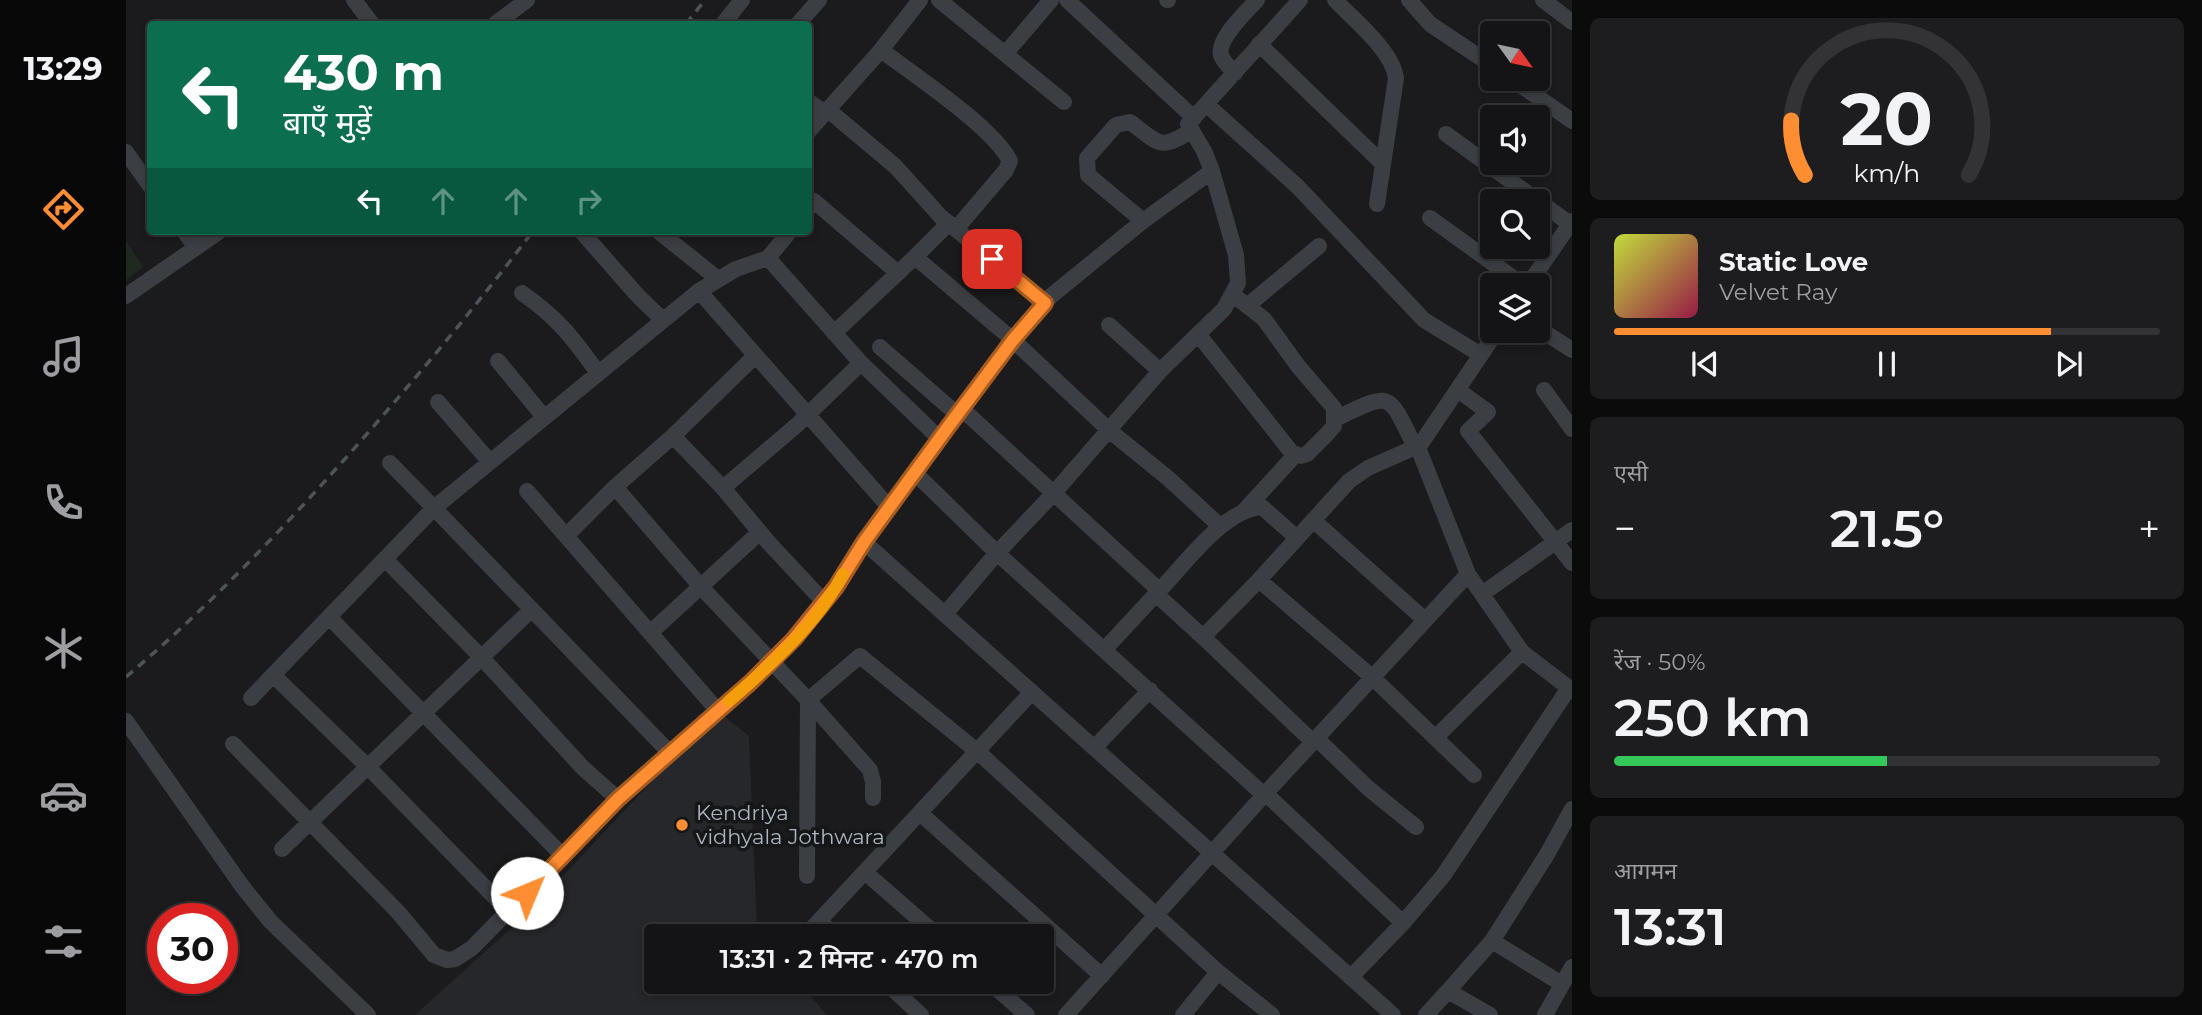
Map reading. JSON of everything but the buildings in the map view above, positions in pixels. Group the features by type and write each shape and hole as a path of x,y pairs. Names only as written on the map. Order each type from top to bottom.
{"street":[{"path":"354,0 370,21"},
{"path":"499,21 527,0"},
{"path":"725,21 742,0"},
{"path":"800,21 819,0"},
{"path":"812,127 881,50 920,0"},
{"path":"939,0 1064,102"},
{"path":"1006,52 1051,0"},
{"path":"945,614 1160,371 1223,309 1238,283 1236,255 1212,171 1193,124 1067,0"},
{"path":"1234,73 1222,59 1222,43 1257,0"},
{"path":"1143,221 1088,175 1087,158 1116,125 1122,123 1130,122 1158,143 1173,143 1193,124 1206,104 1300,0"},
{"path":"1335,0 1388,56 1395,71 1377,204"},
{"path":"1409,0 1430,24 1480,57"},
{"path":"1543,0 1572,22"},
{"path":"1259,44 1383,163"},
{"path":"834,333 898,272 952,226 1006,170 1010,161 1005,151 976,124 881,50"},
{"path":"1529,91 1572,121"},
{"path":"812,103 895,166 952,226 1045,303"},
{"path":"1206,104 1297,186 1424,320 1481,355"},
{"path":"1446,134 1571,222 1535,273"},
{"path":"126,152 147,182"},
{"path":"233,744 398,912 434,955 447,960 455,959 472,948 618,799 771,663 794,639 824,602 864,542 1013,340 1045,303 1143,221 1212,171"},
{"path":"812,204 898,272"},
{"path":"1430,218 1509,273"},
{"path":"187,235 196,248"},
{"path":"126,296 214,235"},
{"path":"585,235 663,320"},
{"path":"663,235 718,279"},
{"path":"251,698 434,508 699,291 736,269 768,258 787,235"},
{"path":"1247,306 1319,246"},
{"path":"915,257 1013,340 1110,430 1220,526"},
{"path":"768,258 861,363 940,439"},
{"path":"699,291 890,507"},
{"path":"522,293 563,326 598,373"},
{"path":"1198,334 1292,453 1307,454 1334,426 1334,408 1298,366 1264,319 1232,294"},
{"path":"1109,325 1160,371"},
{"path":"1550,336 1572,350"},
{"path":"1203,637 1349,481 1368,468 1418,446 1489,343"},
{"path":"880,347 960,412 1053,494 1315,740 1416,827"},
{"path":"566,537 615,487 673,436 755,356"},
{"path":"498,361 544,417"},
{"path":"723,488 808,414 861,363"},
{"path":"1458,390 1488,412 1468,431 1572,562"},
{"path":"1544,390 1572,429"},
{"path":"1335,419 1374,401 1385,400 1398,411 1418,446 1468,574 1522,652 1571,689 1443,876 1351,977"},
{"path":"438,402 490,462"},
{"path":"673,436 824,602"},
{"path":"1244,511 1296,454"},
{"path":"390,463 670,753"},
{"path":"915,473 997,553 1403,923"},
{"path":"615,487 702,587 870,770 873,798"},
{"path":"527,491 718,711"},
{"path":"1105,649 1220,526 1244,511 1262,507 1297,538"},
{"path":"1313,520 1425,620"},
{"path":"1482,594 1572,530"},
{"path":"650,633 760,532"},
{"path":"864,542 1393,1015"},
{"path":"385,559 482,658 583,768 618,799"},
{"path":"1066,1015 1264,794 1468,574"},
{"path":"1259,580 1372,677 1474,775"},
{"path":"282,849 531,610"},
{"path":"329,617 564,856"},
{"path":"1434,738 1522,652"},
{"path":"807,876 808,700 860,656 978,752 1218,972 1272,1015"},
{"path":"273,675 368,767 508,911"},
{"path":"1094,748 1150,690"},
{"path":"817,924 1032,692"},
{"path":"126,722 242,886 271,922 368,1015"},
{"path":"1426,1015 1492,941 1546,856 1572,809"},
{"path":"921,814 1102,976"},
{"path":"866,873 924,924"},
{"path":"820,921 823,924"},
{"path":"1492,941 1562,984"},
{"path":"1545,1015 1572,967"},
{"path":"1184,1015 1218,972"},
{"path":"1448,991 1490,1015"},
{"path":"899,994 921,1015"},
{"path":"1003,994 1027,1015"},
{"path":"897,1015 909,1003"}],"shaded area":[{"path":"126,241 143,267 126,280"},
{"name":"Kendriya vidhyala Jothwara","path":"718,711 749,736 757,924 644,924 644,994 809,994 827,1015 415,1015 527,914"}],"railway":[{"path":"688,21 705,0"},
{"path":"126,677 226,585 319,488 438,351 530,235"}],"slow traffic":[{"path":"729,701 794,639 836,587 843,574"}],"place":[{"name":"Kendriya vidhyala Jothwara","path":"682,825"}],"route":[{"path":"527,893 618,799 751,682 794,639 836,587 899,493 1013,340 1045,303 992,259"}]}
